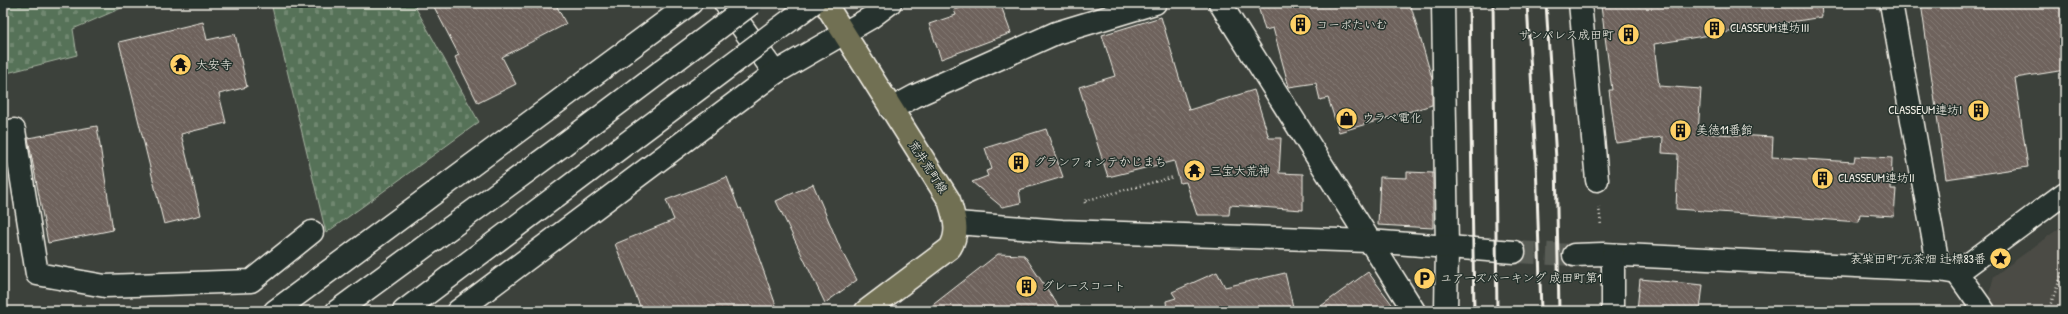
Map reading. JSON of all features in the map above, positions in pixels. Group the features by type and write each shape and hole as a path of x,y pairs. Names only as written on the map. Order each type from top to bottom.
{"main road":[{"name":"荒井荒町線","path":"825,3 949,200 956,223 955,240 950,248 866,311"}],"street":[{"path":"275,311 691,3"},
{"path":"725,3 775,73"},
{"path":"337,311 564,145 752,3"},
{"path":"404,311 813,3"},
{"path":"458,311 775,73 870,18 890,3"},
{"path":"891,109 920,94 1056,33 1155,3"},
{"path":"1220,3 1414,311"},
{"path":"1442,3 1447,248 1446,311"},
{"path":"1580,3 1597,180"},
{"path":"1891,3 1948,272 1984,311"},
{"path":"3,133 14,130 37,274 105,286 251,281 312,232"},
{"path":"1574,255 1613,255 1948,272 2065,193"},
{"path":"956,223 1062,231 1369,241 1514,252"},
{"path":"1612,311 1613,255"}],"path":[{"path":"1086,207 1084,201 1173,177"},
{"path":"1599,208 1601,228"},
{"path":"2048,311 2065,266"}],"shaded area":[{"path":"2065,224 2065,311 1998,311 1988,298 1994,276"}],"green space":[{"path":"3,3 133,3 73,29 77,55 3,74"},
{"path":"271,3 413,3 479,122 326,233"}],"building":[{"path":"432,3 555,3 566,24 502,57 516,84 478,103 455,57 459,55"},
{"path":"974,3 1000,3 1011,33 941,59 929,24 956,15 954,10"},
{"path":"1257,3 1410,3 1432,78 1432,105 1339,132 1328,98 1320,100 1316,83 1289,87 1273,28 1265,30"},
{"path":"1624,3 1821,3 1822,17 1654,44 1659,86 1701,89 1698,133 1773,137 1772,157 1854,162 1855,156 1892,158 1891,189 1896,189 1894,216 1860,214 1859,222 1676,209 1678,154 1662,153 1663,137 1616,143 1609,90 1612,90 1601,6"},
{"path":"1921,3 2065,3 2065,70 2015,78 2028,167 1946,179"},
{"path":"1161,17 1189,110 1254,90 1269,138 1281,138 1279,173 1303,174 1303,210 1230,205 1229,215 1197,215 1186,182 1180,183 1174,161 1108,177 1079,87 1115,76 1102,35"},
{"name":"大安寺","path":"203,22 207,40 235,34 247,87 219,94 226,123 181,134 201,215 164,224 119,42"},
{"path":"97,126 113,230 48,243 28,138"},
{"name":"グランフォンテかじまち","path":"1046,129 1063,177 1019,190 1021,203 1002,207 972,182 988,176 986,171 992,169 985,148"},
{"path":"1407,172 1433,173 1433,228 1378,225 1380,177 1407,178"},
{"path":"727,177 739,209 741,208 778,311 642,311 615,244 674,220 666,200"},
{"path":"813,184 841,250 857,280 825,303 776,201"},
{"path":"998,254 1024,255 1062,311 925,311"},
{"path":"1217,272 1225,287 1285,273 1294,311 1167,311 1166,301 1176,298 1172,292"},
{"path":"1368,272 1397,311 1314,311"},
{"path":"1640,279 1703,285 1700,310 1680,309 1680,311 1637,311"}],"tunnel":[{"path":"1514,252 1574,255"}],"railway":[{"path":"1469,3 1474,311"},
{"path":"1493,3 1497,311"},
{"path":"1527,3 1536,161 1541,311"},
{"path":"1546,3 1556,159 1559,311"}],"place":[{"name":"コーポたいむ","path":"1301,25"},
{"name":"CLASSEUM連坊III","path":"1714,28"},
{"name":"サンパレス成田町","path":"1629,35"},
{"name":"大安寺","path":"180,65"},
{"name":"CLASSEUM連坊I","path":"1978,110"},
{"name":"ウラベ電化","path":"1347,118"},
{"name":"美徳11番館","path":"1681,130"},
{"name":"グランフォンテかじまち","path":"1018,162"},
{"name":"三宝大荒神","path":"1194,171"},
{"name":"CLASSEUM連坊II","path":"1823,178"},
{"name":"表柴田町 元茶畑 辻標83番","path":"2001,259"},
{"name":"ユアーズパーキング 成田町第1","path":"1425,278"},
{"name":"グレースコート","path":"1027,286"}]}
